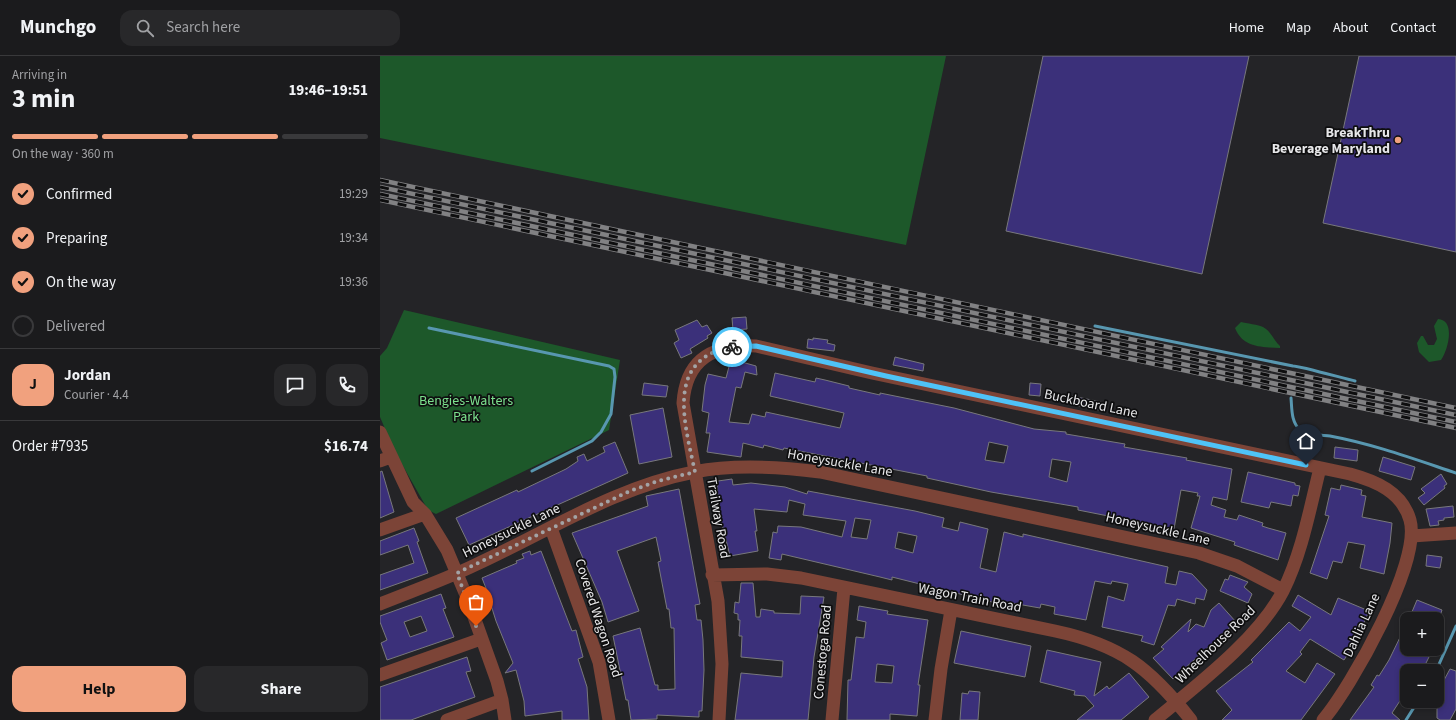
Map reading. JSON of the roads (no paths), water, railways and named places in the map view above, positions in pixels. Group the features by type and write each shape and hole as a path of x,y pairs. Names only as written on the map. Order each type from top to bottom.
{"street":[{"name":"Buckboard Lane","path":"731,347 756,346 872,373 1368,479 1388,490 1400,500 1410,520 1412,536"},
{"name":"Trailway Road","path":"718,720 722,649 718,601 712,575 684,410 684,391 687,381 696,364 702,358 716,351 731,347"},
{"path":"380,432 386,459 413,502 425,514 447,550 457,573 502,700 505,720"},
{"name":"Honeysuckle Lane","path":"380,604 457,573 630,491 658,481 695,472 753,467 792,468 820,472 1199,553 1237,566 1283,590"},
{"name":"Wheelhouse Road","path":"1155,720 1227,658 1267,616 1283,590 1294,564 1320,468"},
{"path":"380,530 425,514"},
{"name":"Covered Wagon Road","path":"551,528 599,662 609,720"},
{"path":"1412,536 1456,533"},
{"name":"Dahlia Lane","path":"1323,720 1344,691 1373,642 1400,578 1412,536"},
{"name":"Wagon Train Road","path":"712,575 785,576 1070,634 1103,644 1115,650 1145,670 1177,702 1191,720"},
{"name":"Conestoga Road","path":"832,720 844,588"},
{"path":"935,720 941,668 951,610"},
{"path":"380,675 481,639"},
{"path":"447,720 502,700"}],"waterway":[{"path":"1095,326 1303,368 1355,381"},
{"path":"429,328 609,366 614,369 615,377 611,414 601,432 592,441 532,471"},
{"path":"1291,398 1293,419 1297,427 1303,432 1362,443 1456,473"},
{"path":"1439,664 1456,626"},
{"path":"1406,720 1414,708"}],"railway":[{"path":"380,180 1456,408"},
{"path":"380,187 1456,415"},
{"path":"380,194 1456,422"},
{"path":"380,200 1456,428"}],"place":[{"name":"BreakThru Beverage Maryland","path":"1398,140"}],"park label":[{"name":"Bengies-Walters Park","path":"466,408"}]}
